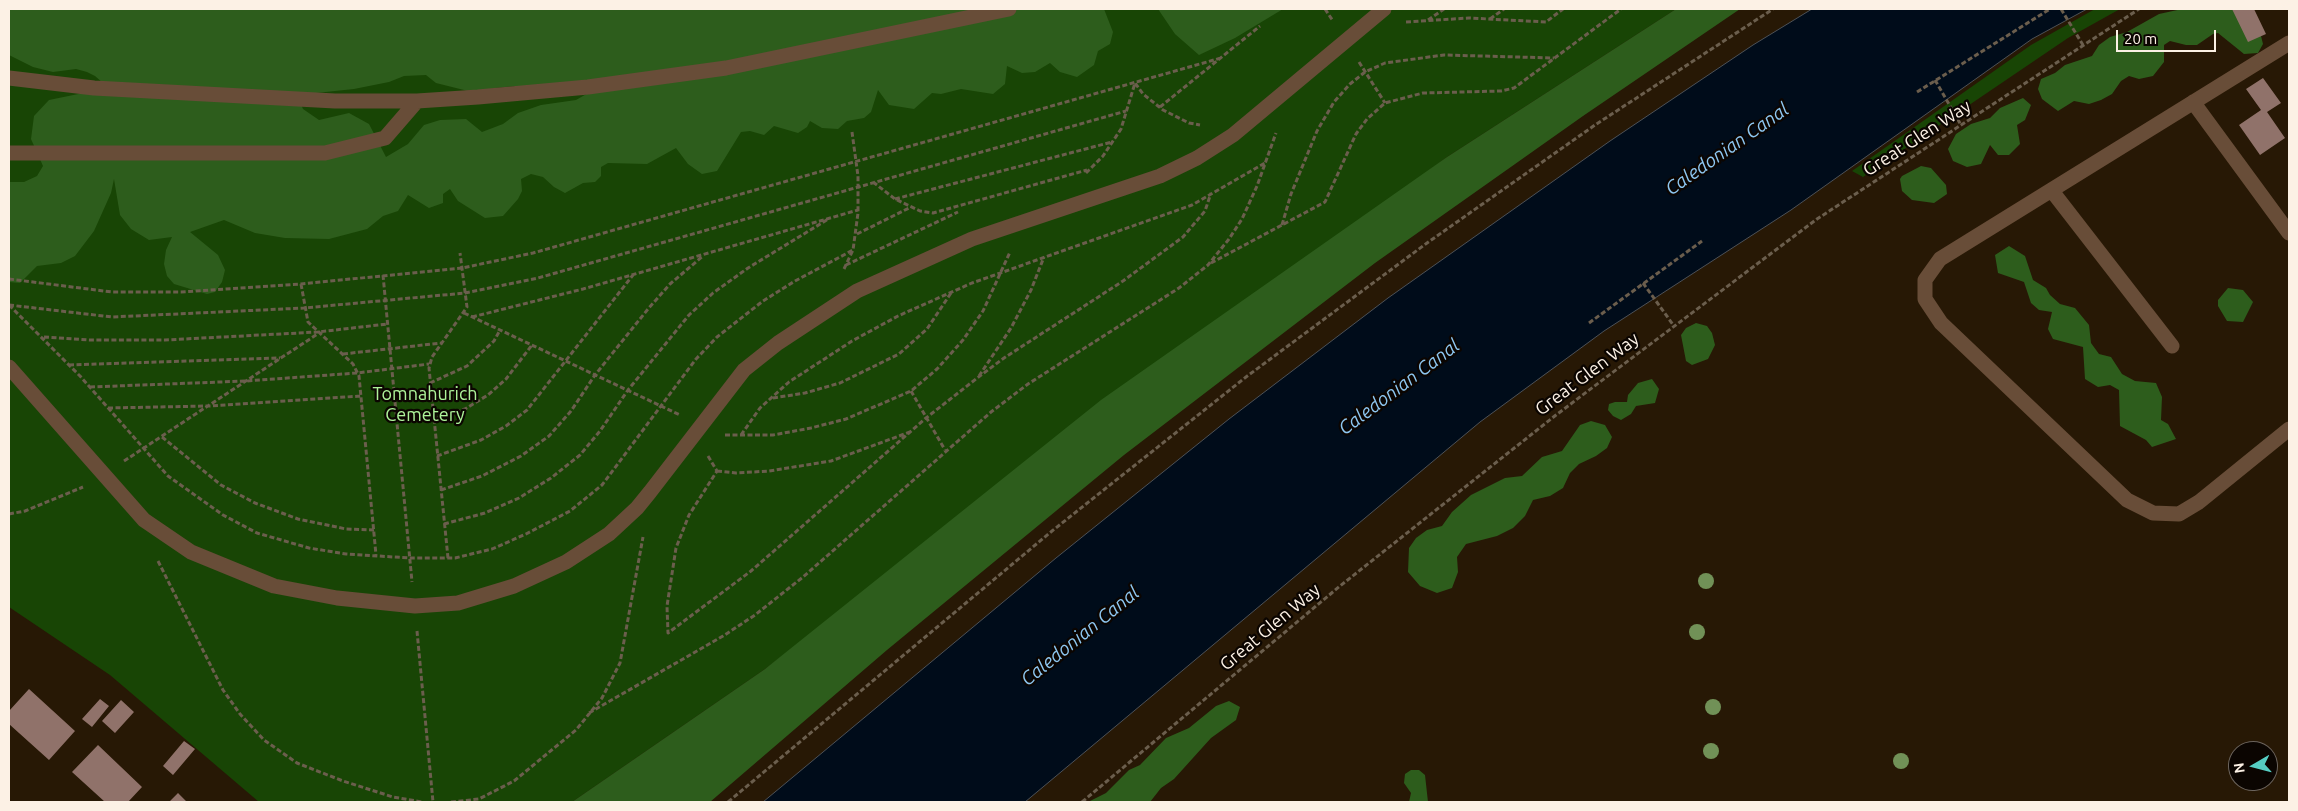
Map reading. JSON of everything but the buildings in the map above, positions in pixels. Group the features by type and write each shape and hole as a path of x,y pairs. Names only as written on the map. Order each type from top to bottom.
{"lane":[{"path":"9,78 94,88 335,101 418,101 588,87 726,68 1009,9"},
{"path":"9,367 35,394 103,475 144,520 191,552 274,586 338,598 415,606 458,603 514,586 566,562 609,534 637,508 744,370 778,343 858,291 972,239 1160,176 1197,158 1241,128 1384,9"},
{"path":"2289,43 1940,259 1925,280 1925,299 1941,324 2127,500 2153,513 2179,514 2199,502 2289,429"},
{"path":"9,153 325,153 385,138 418,101"},
{"path":"2193,102 2289,233"},
{"path":"2052,191 2172,346"}],"path":[{"path":"1428,20 1444,9"},
{"path":"1490,19 1504,9"},
{"path":"1401,22 1490,19 1546,22 1563,9"},
{"path":"589,713 723,636 755,615 803,577 945,450 1028,384 1179,288 1208,265 1325,202 1356,134 1367,119 1385,103 1422,92 1501,91 1514,88 1621,9"},
{"path":"728,802 1052,531 1246,377 1427,243 1595,125 1773,9"},
{"path":"1917,92 2050,9"},
{"path":"2061,9 2083,45"},
{"name":"Great Glen Way","path":"1082,802 1340,586 1556,415 1674,326 1817,219 2139,9"},
{"path":"1160,107 1260,26"},
{"path":"1282,226 1291,194 1317,130 1334,102 1350,84 1365,72 1385,63 1444,55 1554,58"},
{"path":"9,279 112,292 181,292 301,284 383,274 462,268 533,253 1221,58"},
{"path":"1935,80 1961,125"},
{"path":"1135,83 1143,94 1160,107 1189,123 1217,129 1241,128"},
{"path":"1078,204 1075,184 1103,156 1120,129 1135,83"},
{"path":"9,304 112,317 304,308 465,293 538,278 1126,111"},
{"path":"1208,265 1230,239 1242,219 1280,125"},
{"path":"842,272 853,250 858,210 858,186 852,132"},
{"path":"895,199 1112,142"},
{"path":"741,436 760,408 813,365 898,316 1002,272 1139,225 1192,204 1265,163"},
{"path":"872,182 895,199 910,207 933,213 1089,170"},
{"path":"717,471 689,515 676,548 667,606 668,633 751,571 926,418 1004,358 1123,281 1177,242 1205,211 1211,193"},
{"path":"856,234 910,207"},
{"path":"472,316 633,275 858,210"},
{"path":"846,265 958,212"},
{"path":"444,524 486,513 518,498 551,478 580,455 600,431 628,390 689,315 713,293 748,268 830,218"},
{"path":"464,313 628,390 660,406 698,429 741,436 773,435 846,420 911,391 937,369 963,340 983,311 1002,272 1021,223"},
{"path":"1588,323 1702,241"},
{"path":"9,304 44,337 168,476 224,515 257,533 309,548 346,554 448,558 492,549 570,511 602,485 696,359 718,337 787,286 853,250"},
{"path":"448,558 429,364 467,307 460,253"},
{"path":"441,490 482,476 520,456 549,436 571,411 623,338 670,284 705,254"},
{"path":"976,380 1012,328 1045,257"},
{"path":"383,274 433,802"},
{"path":"437,456 481,440 506,426 527,410 633,275"},
{"path":"1643,283 1674,326"},
{"path":"301,284 308,322 353,364 357,373 376,555"},
{"path":"772,398 805,393 840,383 899,354 927,329 952,292"},
{"path":"44,337 90,340 165,340 319,332 387,324"},
{"path":"430,383 466,366 494,341 500,330"},
{"path":"9,514 25,511 76,491 162,437 319,332"},
{"path":"342,354 442,343"},
{"path":"434,419 465,409 488,395 506,379 532,345"},
{"path":"69,365 281,358"},
{"path":"89,387 246,381 392,370 429,364"},
{"path":"911,391 945,450"},
{"path":"108,408 209,406 360,396"},
{"path":"698,429 717,471"},
{"path":"717,471 736,473 769,471 831,461 913,430"},
{"path":"162,437 222,485 255,502 298,518 346,529 374,530"},
{"path":"451,802 479,799 514,781 576,730 602,698 620,663 650,492"},
{"path":"154,553 224,690 240,714 264,740 297,763 342,781 393,797 422,802"}],"green space":[{"name":"Tomnahurich Cemetery","path":"9,9 1676,9 1447,157 765,669 572,802 259,802 110,675 9,607"},
{"path":"9,9 1104,9 1113,32 1110,44 1098,51 1094,65 1077,77 1060,72 1050,63 1035,72 1022,73 1007,66 1005,84 993,94 961,89 941,94 932,93 914,109 889,105 878,90 871,112 864,118 847,121 838,129 822,128 810,121 807,127 798,133 774,126 764,135 750,131 741,132 717,171 702,174 688,164 676,148 647,164 608,163 601,167 601,176 595,182 583,183 565,193 554,187 543,177 531,174 521,179 522,191 518,199 503,216 485,218 458,201 450,189 443,194 443,203 429,208 408,195 398,211 383,216 367,229 329,239 285,238 255,233 224,220 190,232 218,255 225,270 222,282 215,292 207,294 174,284 167,276 164,264 166,250 172,237 149,240 131,229 120,215 114,179 111,193 94,231 75,256 61,263 37,266 20,283 9,282 9,182 24,182 37,176 43,166 31,139 34,116 49,100 88,92 103,83 87,72 76,69 53,72 33,67 9,55","holes":["426,75 436,83 476,93 495,88 515,86 590,92 576,100 541,105 518,113 503,124 482,132 466,119 440,120 424,125 408,144 386,157 369,124 349,113 319,120 303,109 297,95 354,89 389,82 404,76"]},
{"path":"1158,9 1283,9 1235,38 1199,55 1175,34"},
{"path":"1676,9 1740,9 1583,116 1375,263 1124,455 887,650 710,802 572,802 765,669 1101,400 1447,157"},
{"path":"2095,9 2120,9 2068,38 1863,177 1852,171 2031,45"},
{"path":"2182,9 2232,9 2261,36 2263,44 2258,53 2244,54 2218,33 2213,34 2197,45 2186,45 2170,41 2164,45 2164,62 2153,76 2139,79 2129,76 2121,81 2112,94 2101,100 2089,104 2074,101 2058,111 2042,99 2038,89 2041,79 2055,73 2065,65 2092,56 2099,45 2110,37 2127,32 2159,14"},
{"path":"2023,98 2031,105 2025,120 2017,125 2020,144 2009,155 1998,155 1990,145 1981,164 1967,167 1953,161 1948,149 1956,134 1971,124 1990,118 2000,108"},
{"path":"1921,166 1931,168 1946,185 1947,194 1934,203 1912,200 1902,191 1900,179 1902,176"},
{"path":"2009,246 2025,256 2033,280 2046,288 2050,295 2060,304 2075,308 2089,325 2091,343 2099,354 2111,357 2122,374 2135,381 2156,383 2162,397 2161,420 2168,424 2176,439 2152,447 2146,440 2120,426 2119,390 2110,385 2098,387 2085,379 2083,347 2053,339 2048,329 2052,312 2039,310 2031,303 2024,282 1998,273 1995,255"},
{"path":"2228,288 2243,290 2253,302 2243,322 2227,321 2218,306 2218,300"},
{"path":"1696,323 1707,326 1712,333 1715,345 1708,359 1692,365 1686,361 1681,335 1686,328"},
{"path":"1652,379 1659,389 1655,403 1636,406 1631,414 1621,420 1613,416 1608,410 1609,404 1627,402 1628,395 1638,383"},
{"path":"1591,421 1605,425 1612,437 1607,448 1579,464 1570,473 1563,488 1550,496 1533,500 1525,516 1513,528 1497,536 1466,544 1457,557 1458,572 1452,588 1437,593 1420,586 1408,572 1409,548 1416,538 1427,530 1442,526 1452,512 1471,495 1505,478 1522,476 1542,457 1562,451 1580,425"},
{"path":"1229,701 1240,707 1236,720 1211,738 1174,779 1161,788 1150,802 1088,802 1106,793 1129,770 1140,765 1166,738 1189,728 1216,706"},
{"path":"1411,770 1419,770 1425,775 1428,802 1409,802 1411,793 1404,783 1405,774"}],"water":[{"name":"Caledonian Canal","path":"1812,9 2087,9 2032,39 1791,210 1604,331 1480,422 1025,802 763,802 1056,558 1229,419 1388,298 1610,141 1753,45"}]}
